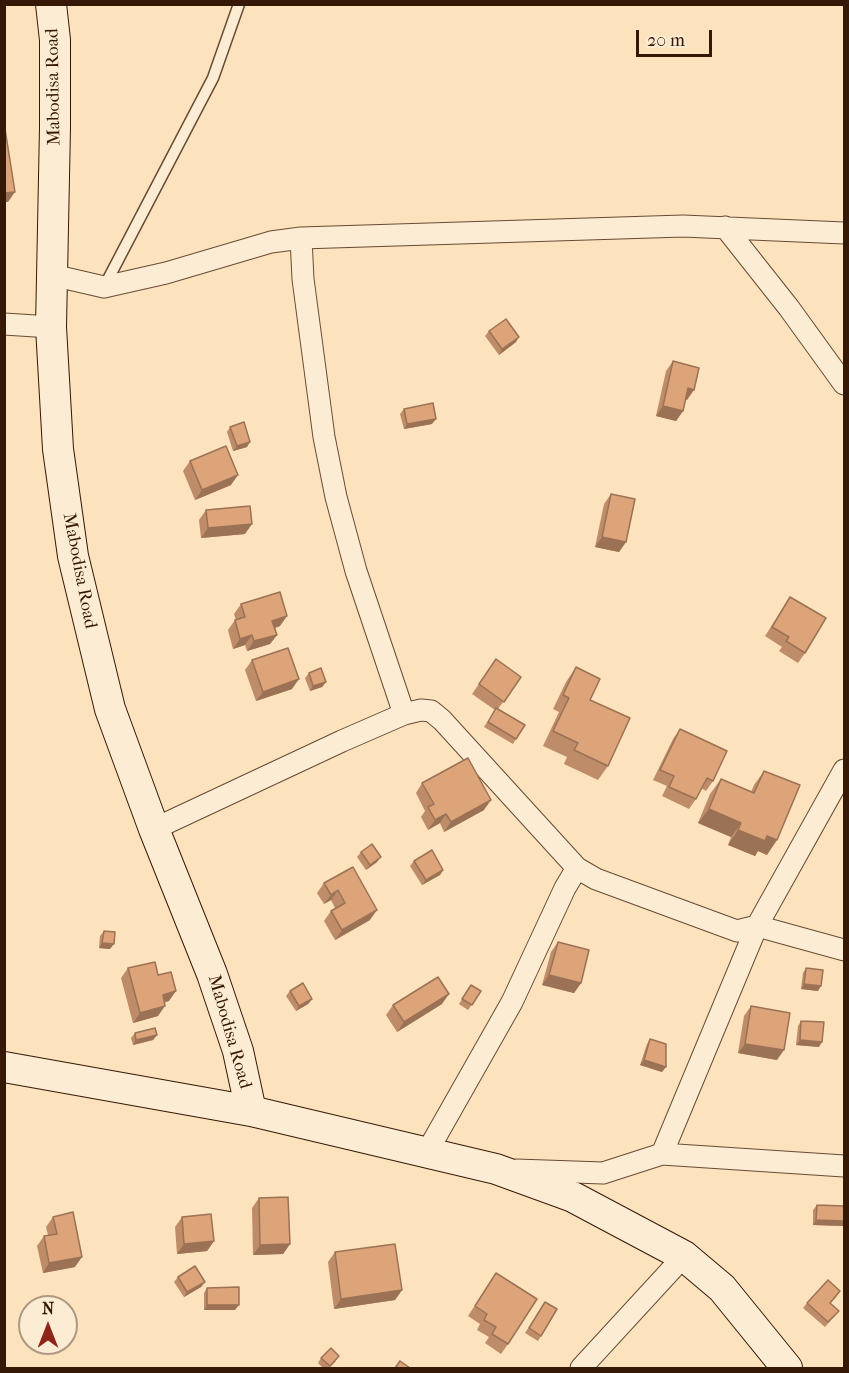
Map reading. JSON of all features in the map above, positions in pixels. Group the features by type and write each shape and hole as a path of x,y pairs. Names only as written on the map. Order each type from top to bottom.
{"street":[{"name":"Mabodisa Road","path":"51,4 55,40 51,327 58,449 73,556 110,710 154,829 212,974 238,1051 251,1111"},
{"path":"52,275 104,287 188,267 271,242 301,238 603,228 725,227 844,233"},
{"path":"725,227 789,308 844,384"},
{"path":"301,238 303,279 324,437 336,497 356,571 404,714"},
{"path":"4,324 51,327"},
{"path":"154,829 404,714 421,710 431,711 442,720 577,868 596,879 737,931 757,926 844,950"},
{"path":"662,1154 757,926 844,770"},
{"path":"427,1152 512,1002 565,888 577,868"},
{"path":"4,1067 251,1111 496,1169 573,1197 684,1256 722,1288 787,1368"},
{"path":"496,1169 603,1173 662,1154 844,1166"},
{"path":"580,1368 684,1256"}],"lane":[{"path":"104,287 213,78 239,4"}],"building":[{"path":"4,129 15,192 4,193"},
{"path":"506,319 519,337 502,349 489,331"},
{"path":"673,361 699,368 694,390 688,388 683,411 663,406"},
{"path":"433,403 436,419 407,424 404,409"},
{"path":"244,422 250,442 237,446 230,427"},
{"path":"226,446 238,475 202,490 190,461"},
{"path":"611,494 635,499 626,542 602,537"},
{"path":"250,506 252,524 208,528 206,510"},
{"path":"280,592 287,616 272,621 277,635 254,641 252,635 240,639 235,620 245,617 241,604"},
{"path":"790,597 826,618 805,653 786,641 789,637 772,627"},
{"path":"288,648 299,679 263,692 252,660"},
{"path":"496,659 521,677 504,702 479,684"},
{"path":"576,667 600,679 590,700 630,718 608,766 574,750 578,743 553,731 569,698 563,695"},
{"path":"321,668 326,682 313,686 309,673"},
{"path":"496,708 525,725 516,739 488,722"},
{"path":"680,729 727,751 713,781 707,778 696,799 669,787 674,776 660,770"},
{"path":"468,758 491,800 451,822 446,814 435,820 428,807 434,804 422,783"},
{"path":"764,771 800,785 777,840 767,836 765,841 738,830 741,823 709,809 721,779 754,793"},
{"path":"372,844 381,857 370,865 361,852"},
{"path":"432,850 443,870 426,880 414,861"},
{"path":"353,867 377,910 342,930 331,911 345,903 338,890 331,895 324,883"},
{"path":"104,931 115,932 114,944 102,943"},
{"path":"558,942 589,950 581,983 549,975"},
{"path":"155,962 158,975 171,972 176,991 163,995 165,1006 140,1013 128,968"},
{"path":"806,968 823,970 821,986 804,984"},
{"path":"438,977 449,994 404,1022 393,1005"},
{"path":"303,983 312,999 299,1006 290,991"},
{"path":"471,985 481,991 472,1005 462,999"},
{"path":"751,1006 790,1013 784,1050 745,1044"},
{"path":"801,1021 824,1022 822,1042 800,1040"},
{"path":"155,1028 157,1035 136,1040 135,1033"},
{"path":"650,1039 666,1044 666,1067 644,1060"},
{"path":"288,1197 290,1244 260,1245 259,1198"},
{"path":"817,1205 844,1206 844,1221 816,1220"},
{"path":"73,1212 82,1257 49,1263 44,1236 57,1234 53,1217"},
{"path":"211,1214 214,1241 184,1244 182,1217"},
{"path":"395,1244 402,1290 341,1299 335,1252"},
{"path":"195,1266 205,1282 187,1292 178,1277"},
{"path":"496,1273 537,1299 508,1344 492,1334 496,1327 484,1320 487,1314 475,1306"},
{"path":"828,1280 840,1291 830,1303 839,1311 828,1322 807,1303"},
{"path":"239,1287 239,1305 207,1305 207,1288"},
{"path":"545,1302 557,1309 541,1336 529,1328"},
{"path":"331,1348 339,1356 330,1366 321,1358"},
{"path":"400,1361 410,1368 395,1368"}]}
